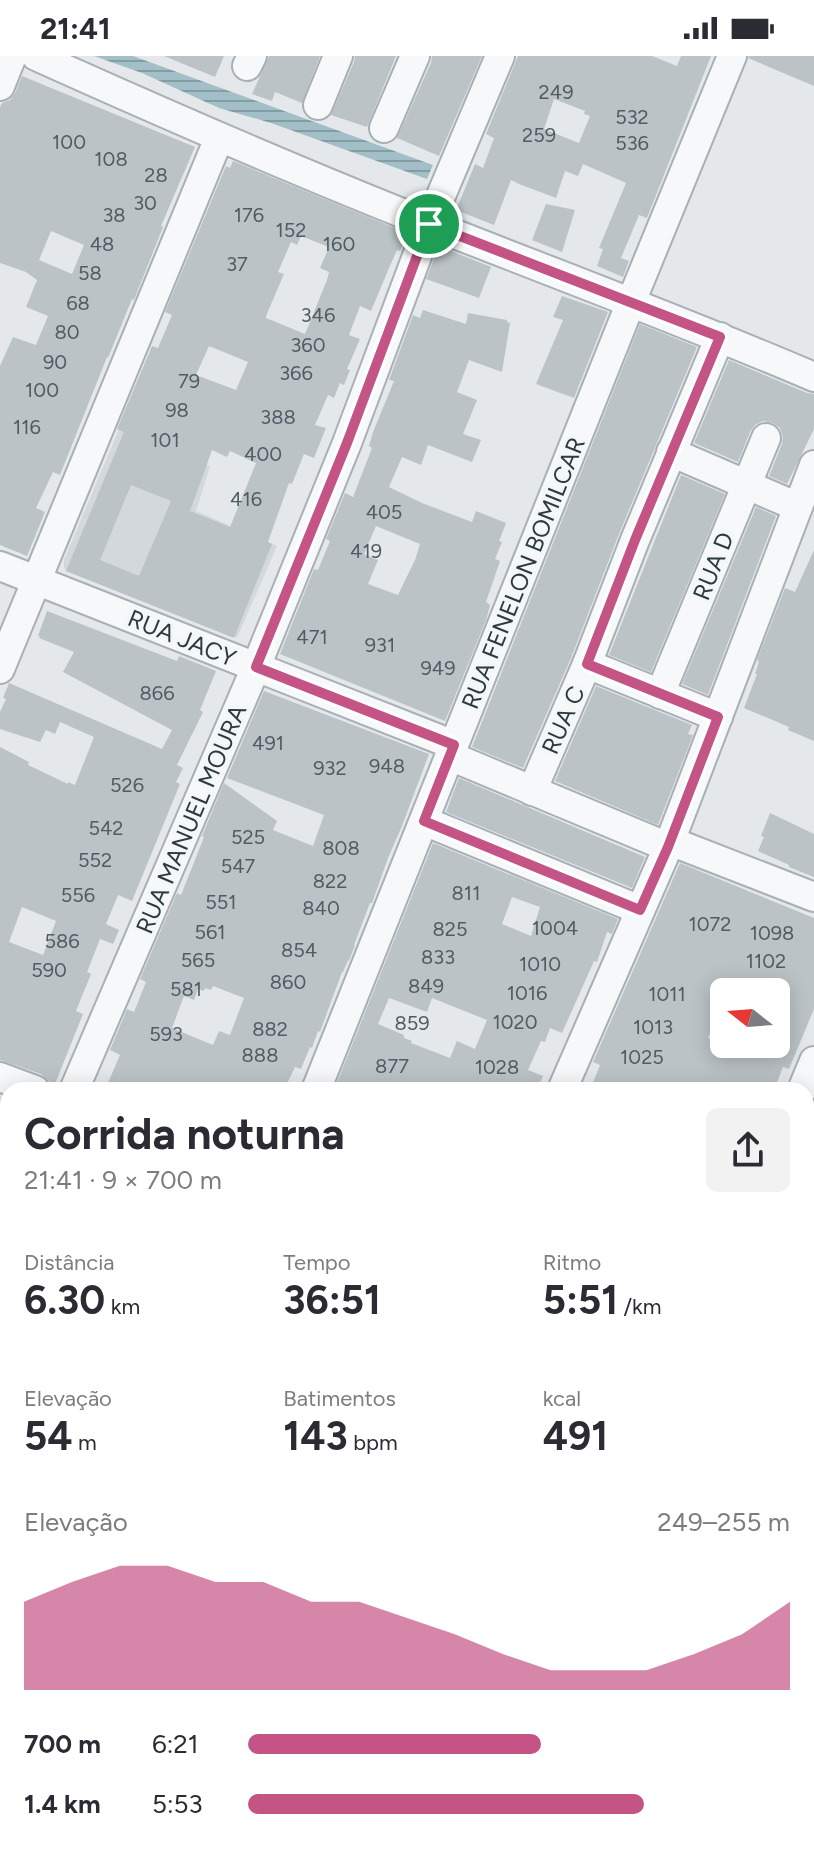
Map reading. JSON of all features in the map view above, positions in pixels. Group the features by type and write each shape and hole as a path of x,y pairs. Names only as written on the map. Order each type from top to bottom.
{"street":[{"path":"0,86 12,56"},
{"path":"36,56 219,138 814,377"},
{"path":"318,105 338,56"},
{"path":"384,128 415,56"},
{"name":"RUA MANUEL MOURA","path":"77,1082 256,667 347,443 429,224 500,56"},
{"name":"RUA FENELON BOMILCAR","path":"319,1082 732,56"},
{"path":"0,669 219,138"},
{"name":"RUA C","path":"532,791 720,337"},
{"name":"RUA D","path":"660,694 766,438"},
{"path":"671,452 798,507"},
{"path":"565,1082 669,844 814,465"},
{"name":"RUA JACY","path":"0,566 256,667 452,751 532,791 814,897"},
{"path":"587,664 718,717"},
{"path":"424,821 640,910"},
{"path":"805,1082 814,1061"}],"shaded area":[{"path":"119,429 210,466 196,511 277,546 237,638 64,568 64,560"}],"water":[{"path":"94,56 133,56 433,165 427,179 271,123 219,108 142,73"}],"building":[{"path":"164,56 224,56 215,77"},
{"path":"269,56 320,56 302,103 275,92 272,101 252,94"},
{"path":"355,56 396,56 367,127 331,115"},
{"path":"432,56 482,56 439,156 397,138"},
{"path":"518,56 652,56 677,66 681,56 711,56 647,218 639,215 621,258 629,261 623,277 597,266 603,249 599,248 626,183 583,164 578,176 565,171 556,198 511,180 494,225 456,210 475,164 483,168 494,138 486,134","holes":["554,99 585,111 584,114 590,116 579,143 544,129"]},
{"path":"814,56 814,86 748,58"},
{"path":"22,76 195,147 60,475 53,472 36,508 45,512 27,556 0,545 0,366 13,337 36,345 48,316 26,307 37,280 26,272 0,263 0,107 15,93","holes":["51,231 84,245 72,274 39,260"]},
{"path":"233,161 407,233 371,311 360,306 349,335 360,339 347,369 350,370 334,398 328,395 315,425 326,428 314,458 304,454 292,484 289,483 268,542 272,544 234,638 66,571 124,432 117,429 152,346 158,348 172,315 165,312 226,166 230,168","holes":["301,236 329,247 320,268 329,272 327,280 305,334 266,318 284,274 278,272 291,242 297,245","209,346 248,362 236,390 196,375","212,450 227,457 230,451 256,463 230,527 190,511","131,485 171,501 139,576 100,560"]},
{"path":"546,204 575,210 562,252 532,240"},
{"path":"439,246 491,267 479,298 426,279"},
{"path":"562,296 608,312 574,398 536,384 563,320 553,317"},
{"path":"423,310 466,324 468,313 510,323 502,372 469,360 457,392 477,400 463,434 481,440 472,462 428,445 421,465 402,457 389,487 472,522 476,511 506,523 495,559 500,561 486,602 490,605 486,620 445,721 280,654 314,569 318,570 330,541 326,539 345,493 353,497 372,448 369,446 373,432 394,381 389,380 413,315 420,318","holes":["376,526 420,544 398,595 368,584 378,560 364,554"]},
{"path":"640,324 697,347 523,768 472,747"},
{"path":"729,360 814,394 814,429 787,484 769,476 783,437 780,428 773,423 763,421 755,425 738,462 694,443"},
{"path":"681,475 725,494 651,672 609,655"},
{"path":"756,507 776,516 708,695 682,684"},
{"path":"814,550 814,741 744,708 757,674 757,660 785,588 795,592"},
{"path":"47,611 177,661 179,656 216,671 200,710 203,712 177,765 183,768 176,782 180,784 132,901 118,895 106,924 119,930 113,944 100,939 87,972 91,974 76,1011 83,1014 56,1082 0,1060 0,747 29,762 28,765 75,785 94,737 60,722 55,734 46,730 40,742 0,729 0,712 6,699 3,698 9,683 162,749 172,730 63,672 74,652 40,636","holes":["22,907 56,921 43,955 9,942"]},
{"path":"596,686 692,725 688,734 693,735 658,825 555,781"},
{"path":"264,691 429,754 349,961 301,1069 295,1067 288,1082 108,1082 120,1055 110,1050 127,1009 134,1012 146,982 140,979 177,893 181,895 224,783 277,821 273,830 313,846 324,815 227,778","holes":["213,986 244,998 230,1035 219,1031 213,1045 172,1028 184,996 194,1000 198,989 211,990"]},
{"path":"459,778 645,857 632,888 446,812"},
{"path":"770,813 814,834 814,877 758,851"},
{"path":"433,843 618,919 612,934 607,932 597,962 594,961 562,1033 550,1028 545,1042 541,1041 528,1070 543,1076 540,1082 337,1082","holes":["512,897 540,907 531,936 502,924","389,998 427,1012 432,998 487,1020 475,1049 457,1041 450,1058 411,1043 404,1035 378,1024"]},
{"path":"680,863 814,918 814,1009 789,1069 783,1067 777,1082 593,1082 600,1065 593,1062"}],"route":[{"path":"429,224 720,337 587,664 718,717 640,910 424,821 454,745 256,667 347,443 429,224"}]}
